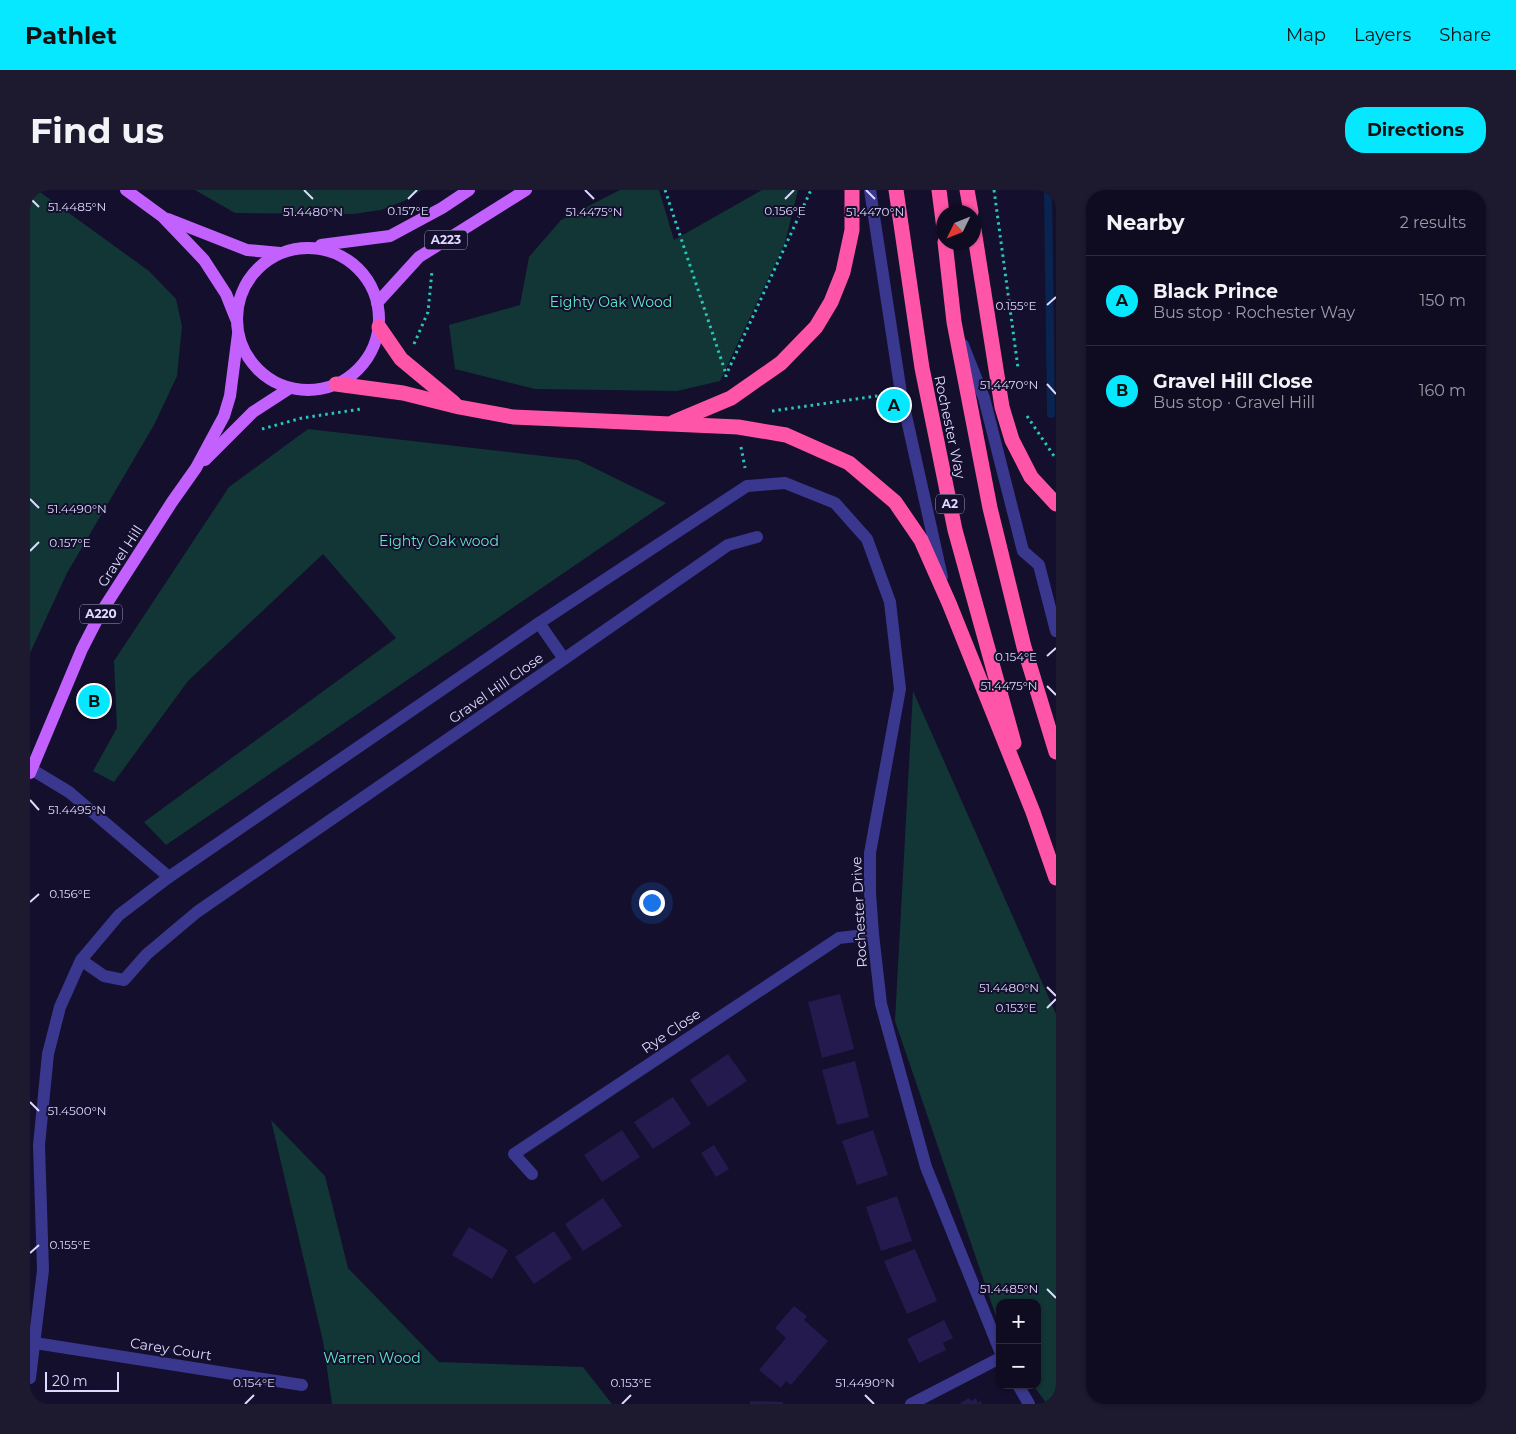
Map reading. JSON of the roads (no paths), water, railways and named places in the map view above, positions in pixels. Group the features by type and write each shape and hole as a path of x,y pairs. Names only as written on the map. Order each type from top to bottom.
{"highway":[{"path":"670,423 731,398 781,363 816,327 831,302 844,272 850,238 852,190"},
{"name":"Rochester Way","path":"896,190 922,368 955,530 1033,812"},
{"path":"939,190 941,205"},
{"path":"967,190 970,205"},
{"name":"Rochester Way","path":"946,250 954,322 990,508 1024,647 1056,752"},
{"path":"977,250 1002,407 1012,440 1031,478 1056,504"},
{"path":"379,327 401,359 459,407"},
{"path":"336,384 403,393 459,407 513,417 738,427 786,435 849,463 895,502 921,540 949,603 1033,812"},
{"name":"A2","path":"1033,812 1056,878"}],"main road":[{"path":"126,190 163,217 211,269 226,294 247,356 258,370 271,380 290,388 303,390 320,389 336,384 352,375 365,362 374,345 379,327 377,302 370,284 358,268 342,256 324,249 304,247 280,252 247,250 163,217"},
{"name":"A223","path":"304,247 348,243 390,236 442,208 468,190"},
{"name":"A223","path":"377,302 419,258 526,190"},
{"path":"238,329 237,309 244,286 259,266 280,252"},
{"name":"Gravel Hill","path":"31,771 82,649 100,614 196,468 226,410 230,396 238,329"},
{"name":"Gravel Hill","path":"196,468 253,412 290,388"}],"street":[{"path":"870,190 901,393 949,603"},
{"path":"954,322 984,398 1022,551 1039,565 1056,631"},
{"name":"Rochester Drive","path":"722,502 747,486 785,483 835,503 868,539 890,602 900,689 870,853 870,893 881,1004 926,1167 997,1344"},
{"name":"Gravel Hill Close","path":"30,1378 43,1270 40,1144 48,1054 60,1007 81,960 120,915 169,877 539,623 722,502"},
{"name":"Gravel Hill Close","path":"81,960 104,976 124,980 147,954 197,912 728,545 757,537"},
{"name":"Gravel Hill Close","path":"539,623 564,660"},
{"path":"31,771 69,792 169,877"},
{"name":"Rye Close","path":"532,1174 514,1154 839,938 873,934"},
{"name":"Carey Court","path":"35,1342 302,1385"},
{"path":"910,1404 996,1360"},
{"path":"1020,1389 1029,1404"}],"waterway":[{"path":"1048,190 1051,414"}],"place":[{"name":"Black Prince","path":"894,405"},
{"name":"Gravel Hill Close","path":"94,701"}],"park label":[{"name":"Eighty Oak Wood","path":"611,302"},
{"name":"Eighty Oak wood","path":"439,541"},
{"name":"Warren Wood","path":"372,1358"}]}
